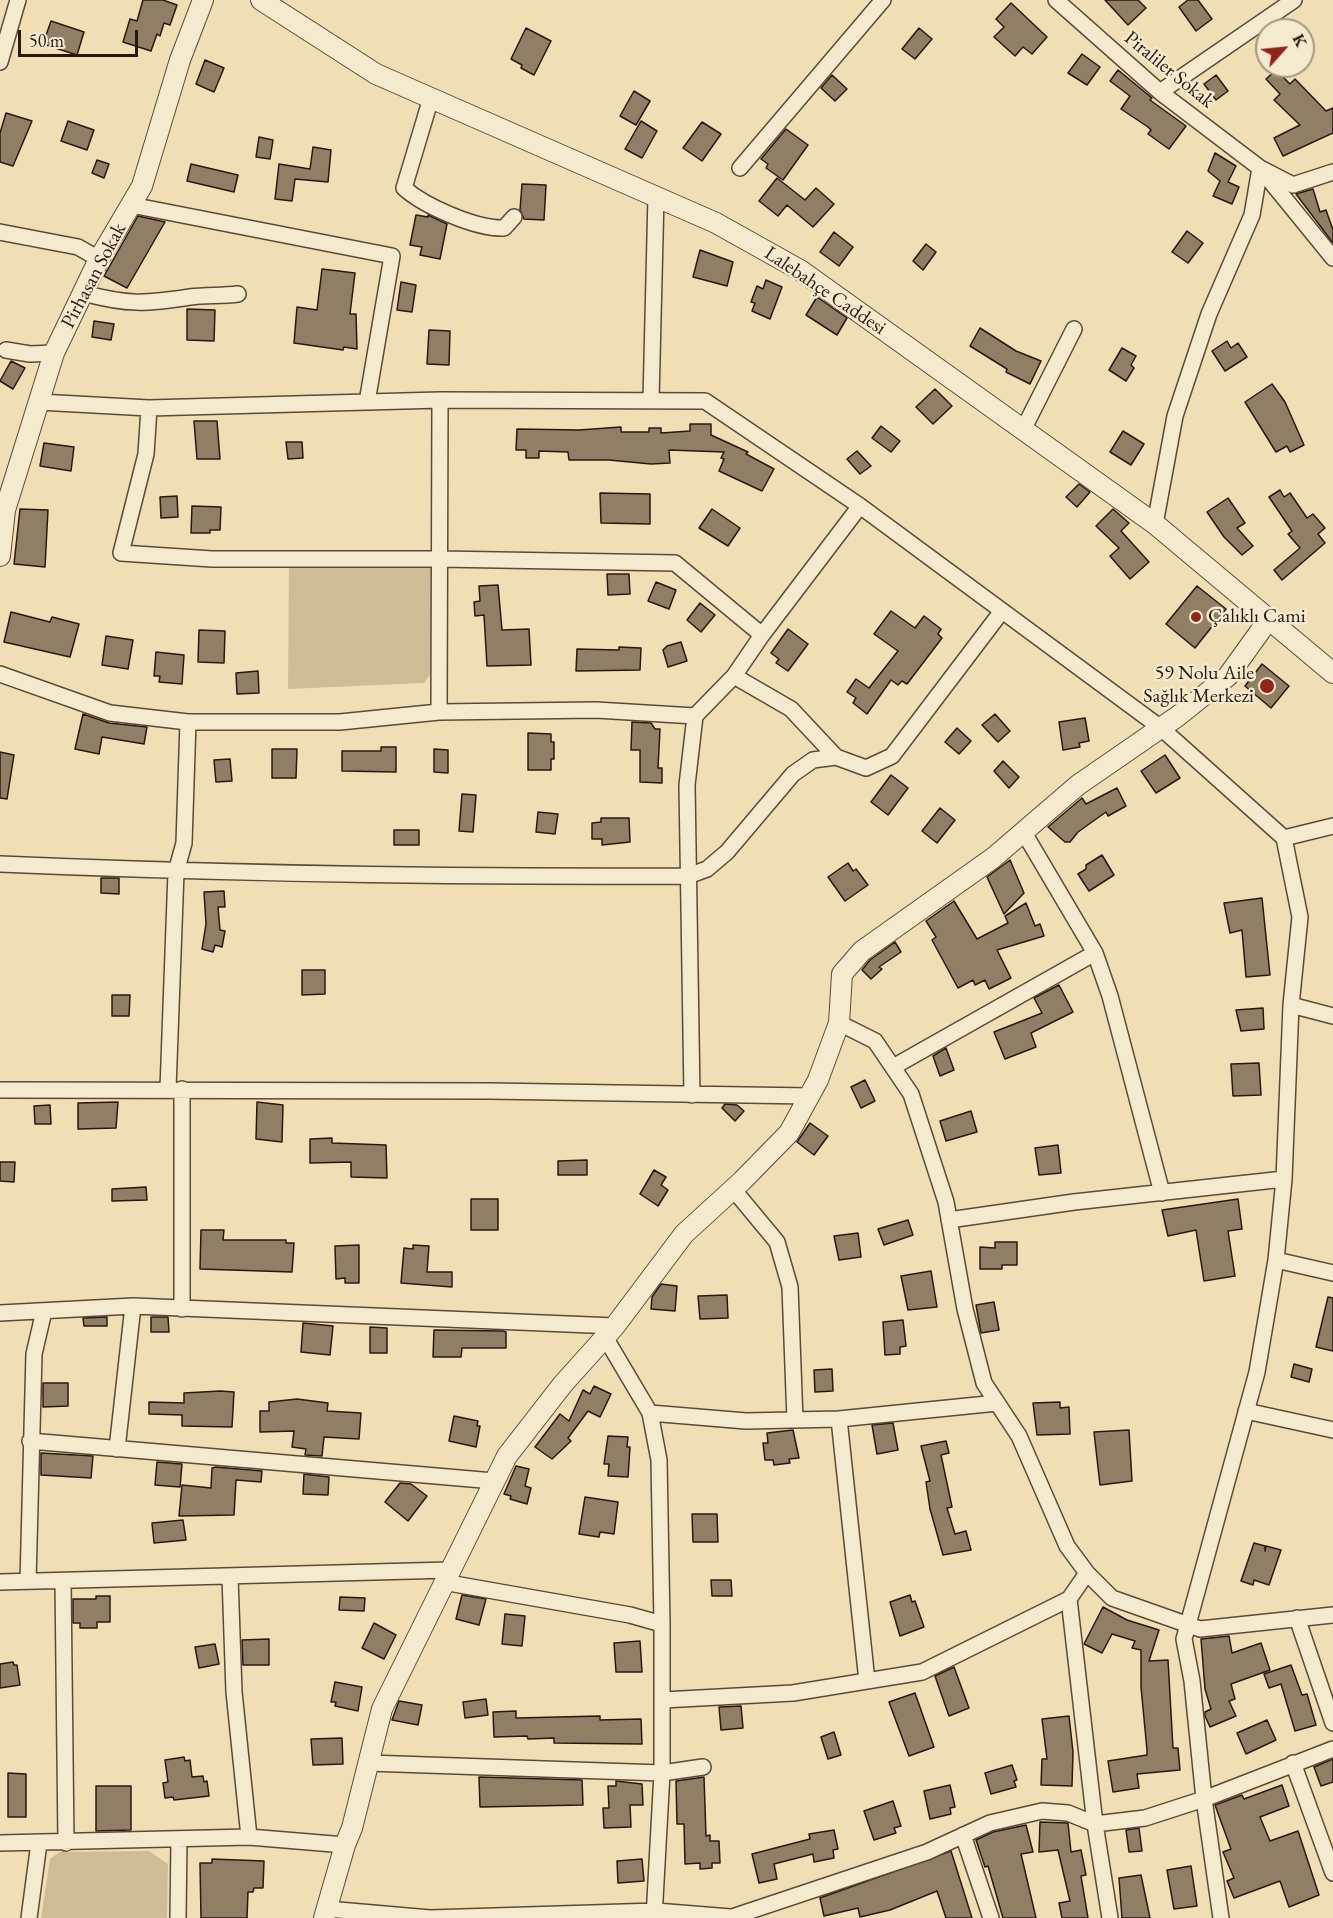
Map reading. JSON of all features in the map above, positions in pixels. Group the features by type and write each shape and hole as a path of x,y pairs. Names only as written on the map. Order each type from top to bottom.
{"street":[{"path":"0,62 18,0"},
{"name":"Pirhasan Sokak","path":"0,556 5,510 54,353 99,259 142,186 180,60 203,0"},
{"name":"Lalebahçe Caddesi","path":"261,0 376,74 716,223 800,270 1155,524 1333,673"},
{"path":"740,168 883,0"},
{"name":"Piraliler Sokak","path":"1056,0 1160,92 1260,168"},
{"path":"1160,92 1294,0"},
{"path":"430,98 404,188 417,200 490,229 504,228 514,217"},
{"path":"1260,168 1293,185 1333,172"},
{"path":"1260,168 1333,258"},
{"path":"1155,524 1175,416 1209,314 1252,215 1260,168"},
{"path":"651,400 656,196"},
{"path":"132,205 392,256 367,402"},
{"path":"0,232 78,248 99,259"},
{"path":"83,292 115,302 142,304 191,297 238,294"},
{"path":"1023,430 1074,329"},
{"path":"6,350 30,354 54,353"},
{"path":"439,712 440,400"},
{"path":"39,402 149,408 440,400 705,401 860,506 1161,729 1284,838 1300,917 1291,1005 1284,1179 1276,1260 1257,1372 1184,1639 1192,1681 1204,1799 1221,1918"},
{"path":"149,408 146,454 121,553 212,559 675,562 762,635"},
{"path":"692,1095 687,785 694,716 734,676 762,635 860,506"},
{"path":"734,676 791,709 836,757 866,768 892,756 1002,611"},
{"path":"1269,619 1228,676 1161,729 1078,785 993,858 862,951 842,975 838,1023 810,1096 789,1133 684,1234 610,1331 563,1384 507,1456 382,1709 352,1828 325,1914 430,1918 655,1914 740,1917 927,1852 990,1823 1042,1811 1068,1813 1095,1824 1145,1818 1204,1799 1333,1749"},
{"path":"0,674 110,713 188,722 340,722 439,712 596,711 694,716"},
{"path":"182,1310 175,1089 176,872 184,843 188,722"},
{"path":"0,864 176,872 440,877 688,876 707,869 727,852 794,774 813,760 836,757"},
{"path":"1284,838 1333,826"},
{"path":"1023,831 1095,953 1119,1029 1162,1193"},
{"path":"893,1067 1095,953"},
{"path":"1291,1005 1333,1016"},
{"path":"838,1023 875,1041 911,1094 949,1220 965,1309 984,1383 1019,1436 1067,1546 1087,1573 1112,1598 1200,1629 1333,1615"},
{"path":"0,1090 175,1089 810,1096"},
{"path":"949,1220 1284,1179"},
{"path":"733,1189 777,1242 790,1287 795,1420"},
{"path":"1276,1260 1333,1273"},
{"path":"117,1449 134,1306"},
{"path":"0,1313 134,1306 610,1331"},
{"path":"28,1581 34,1354 44,1311"},
{"path":"610,1331 651,1413 659,1460 663,1701 655,1914"},
{"path":"651,1413 746,1421 839,1419 997,1403"},
{"path":"1246,1411 1333,1430"},
{"path":"839,1419 867,1681"},
{"path":"30,1442 494,1481"},
{"path":"663,1701 793,1693 922,1672 1069,1599 1087,1573"},
{"path":"0,1582 230,1577 446,1576 630,1615 662,1624"},
{"path":"230,1577 234,1692 249,1838"},
{"path":"63,1581 66,1843"},
{"path":"1069,1599 1095,1824 1110,1918"},
{"path":"1297,1618 1333,1723"},
{"path":"368,1763 662,1773 703,1767"},
{"path":"1293,1764 1333,1873"},
{"path":"963,1835 991,1918"},
{"path":"0,1843 249,1838 345,1845"},
{"path":"178,1918 180,1839"},
{"path":"29,1918 39,1843"}],"shaded area":[{"path":"422,561 431,569 432,672 424,683 288,689 289,562"},
{"path":"149,1851 168,1864 167,1918 41,1918 50,1859 60,1852"}],"building":[{"path":"143,0 163,0 177,5 170,25 164,23 160,36 157,34 151,51 123,42 130,19 137,21"},
{"path":"1105,0 1138,0 1146,8 1128,25"},
{"path":"1188,0 1198,0 1212,19 1196,31 1179,7"},
{"path":"1011,3 1047,37 1032,54 1023,47 1015,56 994,37 1004,27 996,19"},
{"path":"51,21 84,32 77,55 43,44"},
{"path":"526,28 551,41 534,75 511,59"},
{"path":"919,28 932,39 915,59 902,49"},
{"path":"1082,54 1100,67 1087,85 1068,73"},
{"path":"205,60 224,68 214,92 196,84"},
{"path":"1118,70 1152,98 1150,100 1186,126 1169,149 1148,134 1151,130 1148,127 1121,109 1130,96 1110,81"},
{"path":"832,75 847,89 835,101 821,88"},
{"path":"1216,75 1228,91 1216,100 1204,84"},
{"path":"1284,78 1290,84 1295,79 1326,111 1333,108 1333,133 1283,156 1274,138 1300,125 1274,100 1280,94 1266,79"},
{"path":"634,91 650,101 636,125 620,116"},
{"path":"6,113 32,121 13,166 0,162 0,133"},
{"path":"68,121 94,130 87,150 61,141"},
{"path":"641,121 657,131 642,158 625,149"},
{"path":"702,122 721,134 702,161 683,148"},
{"path":"786,129 808,145 783,180 766,168 768,164 761,159"},
{"path":"259,137 273,140 270,159 256,157"},
{"path":"313,147 331,150 328,182 295,179 292,201 275,199 279,164 310,169"},
{"path":"1215,153 1236,166 1228,182 1239,187 1232,204 1213,196 1220,181 1208,171"},
{"path":"97,160 109,164 104,178 92,173"},
{"path":"191,164 238,175 234,192 187,181"},
{"path":"777,178 805,200 816,188 834,204 813,227 787,205 778,216 759,201"},
{"path":"522,184 546,185 544,220 524,219 520,210"},
{"path":"1313,189 1320,212 1326,210 1333,230 1333,243 1296,194"},
{"path":"416,215 428,217 428,215 447,224 440,259 420,255 422,247 410,245"},
{"path":"138,216 165,222 127,288 104,276"},
{"path":"1187,231 1203,243 1188,263 1172,252"},
{"path":"834,232 853,247 839,266 820,252"},
{"path":"926,244 936,252 923,270 913,261"},
{"path":"700,250 733,262 727,286 693,277"},
{"path":"322,269 355,273 350,314 356,314 357,349 344,347 343,350 294,343 297,307 317,310"},
{"path":"766,280 782,287 770,319 752,311 755,303 751,302 757,286 763,289"},
{"path":"401,282 416,285 412,312 397,310"},
{"path":"817,297 847,318 837,335 806,315"},
{"path":"187,309 215,310 214,341 187,340"},
{"path":"94,321 114,324 111,340 92,337"},
{"path":"980,328 1016,351 1041,361 1030,384 1006,372 1007,369 970,346"},
{"path":"429,330 450,331 449,365 427,364"},
{"path":"1227,341 1231,348 1238,343 1247,357 1225,371 1212,351"},
{"path":"1122,348 1136,356 1131,365 1134,368 1126,381 1109,370"},
{"path":"11,361 25,368 13,389 0,381"},
{"path":"1272,384 1285,402 1304,445 1290,452 1287,446 1276,452 1245,402"},
{"path":"935,389 952,406 933,424 916,407"},
{"path":"194,421 217,421 220,459 197,459"},
{"path":"690,424 711,424 711,435 748,452 746,454 774,469 762,491 719,471 724,452 669,450 670,463 651,464 609,460 569,460 568,452 539,451 539,458 526,458 526,450 516,450 517,429 579,430 621,427 621,432 649,432 649,428 661,428 661,433 690,431"},
{"path":"881,426 900,441 891,452 872,438"},
{"path":"1123,431 1144,444 1131,465 1110,452"},
{"path":"286,442 302,442 303,458 288,459"},
{"path":"44,443 74,447 71,471 40,466"},
{"path":"857,451 871,466 860,474 847,459"},
{"path":"1079,484 1090,492 1077,507 1066,497"},
{"path":"1280,490 1284,497 1290,493 1307,518 1313,514 1325,528 1318,534 1325,543 1282,580 1274,570 1300,548 1288,534 1292,531 1269,497"},
{"path":"600,493 650,494 650,524 601,523"},
{"path":"177,496 178,517 161,518 160,497"},
{"path":"1228,498 1245,523 1237,528 1253,546 1242,555 1224,537 1207,512"},
{"path":"192,506 221,507 220,530 210,530 210,533 191,533"},
{"path":"20,509 48,510 45,567 14,564"},
{"path":"712,509 740,528 728,546 699,528"},
{"path":"1113,509 1129,523 1121,531 1149,562 1130,579 1110,556 1119,548 1096,526"},
{"path":"607,574 629,574 630,594 608,595"},
{"path":"656,582 676,590 669,609 648,601"},
{"path":"498,585 502,630 529,629 531,665 487,666 484,615 475,616 474,602 480,601 479,586"},
{"name":"Çalıklı Cami","path":"1197,586 1226,609 1195,648 1166,624"},
{"path":"700,603 715,615 701,632 687,620"},
{"path":"891,611 915,628 924,616 941,629 938,634 942,638 907,684 902,681 898,685 891,680 867,714 853,703 856,698 847,692 856,679 869,688 898,651 874,634"},
{"path":"11,612 50,622 52,617 79,624 70,657 4,642"},
{"path":"788,629 808,644 788,671 776,663 779,659 771,653"},
{"path":"199,630 225,631 224,663 198,662"},
{"path":"106,636 133,640 128,669 102,665"},
{"path":"681,642 687,661 668,667 663,650 667,646"},
{"path":"619,647 641,648 640,670 576,671 577,649 619,650"},
{"path":"156,652 184,655 182,684 159,682 160,676 154,676"},
{"name":"59 Nolu Aile Sağlık Merkezi","path":"1262,664 1289,686 1271,708 1245,686"},
{"path":"258,671 259,693 237,694 236,673"},
{"path":"83,714 109,723 147,727 144,744 102,737 99,754 75,749"},
{"path":"995,714 1010,731 998,742 982,725"},
{"path":"1085,718 1089,741 1079,743 1080,747 1063,750 1059,722"},
{"path":"632,722 651,723 655,729 660,729 658,768 662,768 662,783 640,782 640,750 631,750"},
{"path":"957,728 971,741 959,754 945,742"},
{"path":"528,733 551,734 551,742 554,742 554,759 551,759 551,770 528,770"},
{"path":"381,747 396,747 396,772 342,771 342,751 381,751"},
{"path":"272,749 297,749 296,778 272,778"},
{"path":"434,749 448,750 448,773 434,772"},
{"path":"0,752 14,755 7,799 0,798"},
{"path":"1165,755 1180,778 1156,793 1141,771"},
{"path":"230,759 232,781 216,782 214,760"},
{"path":"1003,761 1019,777 1009,788 994,771"},
{"path":"891,775 908,788 888,815 871,802"},
{"path":"1117,788 1126,806 1108,816 1106,812 1078,832 1070,842 1065,842 1048,827 1082,798 1086,804"},
{"path":"462,794 476,795 473,832 459,831"},
{"path":"940,808 955,820 937,843 922,831"},
{"path":"538,812 558,814 555,834 536,832"},
{"path":"601,818 629,818 630,842 602,845 602,839 592,839 592,823 601,822"},
{"path":"394,830 419,830 419,845 394,845"},
{"path":"1102,855 1114,875 1089,891 1078,874 1086,869 1086,865"},
{"path":"1010,860 1024,893 1004,914 987,877"},
{"path":"848,863 853,871 856,869 868,885 845,901 828,877"},
{"path":"101,878 119,878 119,894 101,893"},
{"path":"224,891 225,907 218,907 220,930 225,931 222,947 215,945 213,952 202,949 206,924 204,892"},
{"path":"1262,898 1270,975 1246,977 1242,930 1230,933 1224,903"},
{"path":"954,901 977,939 1008,923 1005,916 1026,903 1035,926 1040,924 1044,936 997,950 1011,978 989,989 985,980 975,985 973,980 958,988 932,940 936,937 926,921"},
{"path":"895,942 901,952 879,967 882,969 871,979 862,970 870,960"},
{"path":"302,970 325,970 325,994 302,995"},
{"path":"1059,985 1073,1012 1031,1033 1036,1047 1005,1059 994,1032 1042,1013 1034,998"},
{"path":"112,995 130,995 129,1016 112,1016"},
{"path":"1263,1008 1264,1029 1241,1031 1236,1010"},
{"path":"946,1048 954,1070 940,1076 933,1056"},
{"path":"1259,1063 1261,1095 1233,1096 1231,1064"},
{"path":"865,1080 875,1101 861,1108 851,1087"},
{"path":"118,1102 116,1128 78,1129 78,1103"},
{"path":"257,1102 283,1105 282,1142 256,1139"},
{"path":"725,1104 737,1105 744,1111 735,1121 722,1108"},
{"path":"50,1105 51,1124 35,1124 34,1106"},
{"path":"971,1111 977,1132 946,1141 940,1121"},
{"path":"810,1123 828,1136 814,1155 797,1142"},
{"path":"332,1138 332,1143 386,1145 387,1178 351,1177 351,1162 310,1163 310,1139"},
{"path":"1058,1145 1061,1173 1039,1175 1035,1148"},
{"path":"587,1160 587,1175 558,1175 558,1161"},
{"path":"0,1162 15,1162 14,1182 0,1181"},
{"path":"654,1170 666,1177 661,1185 668,1190 658,1206 640,1194"},
{"path":"146,1187 147,1200 112,1201 112,1189"},
{"path":"471,1199 498,1199 498,1230 471,1230"},
{"path":"1238,1199 1242,1229 1228,1231 1235,1276 1204,1281 1196,1230 1168,1236 1162,1210"},
{"path":"908,1220 913,1235 884,1245 878,1229"},
{"path":"201,1230 224,1230 223,1240 286,1240 286,1243 294,1243 292,1272 200,1269"},
{"path":"858,1233 861,1257 839,1260 834,1236"},
{"path":"995,1242 1017,1242 1017,1265 1002,1265 1002,1269 980,1269 980,1247 995,1248"},
{"path":"359,1245 359,1283 345,1283 345,1278 336,1279 335,1246"},
{"path":"413,1245 429,1246 427,1272 452,1272 452,1287 401,1283 404,1248 413,1249"},
{"path":"931,1271 937,1307 908,1310 901,1276"},
{"path":"661,1284 677,1286 675,1311 651,1309 652,1297"},
{"path":"727,1295 728,1318 700,1319 698,1296"},
{"path":"1328,1297 1333,1298 1333,1351 1316,1347"},
{"path":"994,1302 999,1330 981,1333 976,1305"},
{"path":"107,1317 107,1326 84,1326 83,1318"},
{"path":"151,1317 168,1317 169,1332 151,1332"},
{"path":"903,1320 906,1346 900,1347 900,1354 885,1355 883,1322"},
{"path":"303,1323 333,1326 330,1355 301,1352"},
{"path":"370,1327 387,1328 387,1353 370,1353"},
{"path":"434,1330 503,1331 506,1332 506,1348 462,1348 461,1357 433,1357"},
{"path":"1294,1364 1312,1369 1309,1382 1291,1377"},
{"path":"832,1369 833,1391 815,1392 814,1370"},
{"path":"43,1383 68,1383 68,1406 43,1407"},
{"path":"594,1386 611,1394 600,1417 588,1411 568,1438 571,1441 552,1459 535,1447 560,1414 569,1421 583,1390 590,1394"},
{"path":"234,1392 232,1427 182,1426 182,1415 149,1414 149,1402 184,1403 184,1393"},
{"path":"297,1399 328,1403 327,1411 361,1413 359,1439 324,1437 322,1456 305,1455 306,1449 292,1447 294,1431 260,1432 260,1411 269,1411 269,1402"},
{"path":"1060,1402 1060,1408 1069,1407 1070,1434 1037,1435 1033,1403"},
{"path":"454,1416 478,1421 477,1426 480,1426 476,1447 449,1441"},
{"path":"893,1423 898,1450 877,1454 872,1425"},
{"path":"793,1430 799,1458 789,1459 790,1463 774,1465 773,1460 765,1460 763,1443 768,1443 767,1433"},
{"path":"1129,1430 1132,1481 1100,1485 1094,1432"},
{"path":"608,1436 628,1437 627,1447 630,1447 628,1477 608,1476 609,1464 604,1464"},
{"path":"946,1441 949,1453 941,1455 952,1507 947,1508 955,1534 966,1531 971,1550 943,1555 930,1509 926,1482 930,1481 921,1446"},
{"path":"41,1453 93,1456 91,1478 41,1475"},
{"path":"157,1462 182,1464 180,1487 155,1485"},
{"path":"516,1466 529,1469 525,1486 531,1488 527,1504 510,1499 511,1496 504,1494"},
{"path":"212,1468 262,1471 261,1482 236,1480 234,1515 179,1516 182,1485 211,1488"},
{"path":"304,1474 329,1477 328,1495 303,1494"},
{"path":"400,1483 411,1484 427,1496 408,1521 385,1502"},
{"path":"585,1497 618,1502 614,1534 600,1532 599,1537 579,1534"},
{"path":"692,1514 717,1514 718,1542 693,1542"},
{"path":"183,1520 186,1540 154,1543 152,1523"},
{"path":"1254,1543 1265,1546 1265,1551 1266,1546 1281,1550 1269,1585 1254,1580 1253,1585 1241,1581"},
{"path":"711,1580 731,1580 732,1596 712,1596"},
{"path":"462,1595 486,1599 479,1625 456,1619"},
{"path":"910,1595 912,1602 915,1601 924,1627 900,1636 890,1602"},
{"path":"96,1596 110,1596 110,1622 97,1622 97,1628 80,1628 80,1623 73,1623 73,1599 96,1599"},
{"path":"340,1597 365,1598 364,1611 339,1610"},
{"path":"1103,1607 1127,1620 1159,1630 1149,1661 1168,1660 1173,1748 1178,1748 1180,1770 1137,1774 1139,1788 1113,1792 1108,1761 1147,1755 1147,1750 1141,1687 1141,1650 1132,1648 1135,1641 1112,1634 1102,1653 1084,1644"},
{"path":"505,1614 525,1616 522,1646 502,1644"},
{"path":"374,1623 396,1635 384,1659 362,1648"},
{"path":"1229,1636 1232,1653 1261,1643 1270,1670 1231,1684 1235,1699 1229,1701 1236,1716 1210,1727 1205,1716 1205,1712 1211,1709 1205,1689 1201,1639"},
{"path":"269,1639 269,1665 243,1665 242,1640"},
{"path":"640,1641 642,1672 616,1672 614,1643"},
{"path":"215,1644 219,1664 199,1668 195,1647"},
{"path":"13,1662 17,1665 20,1685 0,1688 0,1664"},
{"path":"1291,1665 1302,1695 1307,1694 1316,1725 1295,1731 1281,1684 1269,1688 1264,1674"},
{"path":"954,1667 969,1708 949,1716 935,1676"},
{"path":"335,1682 362,1687 358,1711 335,1706 336,1702 331,1702"},
{"path":"915,1693 934,1747 909,1756 889,1702"},
{"path":"486,1699 488,1715 465,1718 463,1702"},
{"path":"399,1701 422,1705 418,1725 392,1720"},
{"path":"741,1706 743,1728 721,1730 719,1707"},
{"path":"516,1711 516,1718 600,1716 600,1720 641,1719 642,1744 554,1743 554,1738 494,1737 493,1712"},
{"path":"1069,1716 1073,1752 1072,1786 1041,1785 1042,1759 1047,1759 1042,1719"},
{"path":"1267,1720 1276,1740 1246,1754 1237,1733"},
{"path":"834,1732 841,1755 828,1759 821,1737"},
{"path":"342,1738 343,1764 313,1765 311,1739"},
{"path":"184,1757 185,1761 190,1760 192,1777 203,1776 204,1782 207,1781 209,1796 174,1800 173,1797 165,1798 163,1783 168,1782 165,1760"},
{"path":"1333,1759 1333,1782 1321,1786 1314,1767"},
{"path":"1012,1765 1017,1780 1014,1781 1016,1787 991,1794 985,1773"},
{"path":"8,1773 26,1774 26,1817 8,1817"},
{"path":"479,1777 582,1780 583,1805 480,1807"},
{"path":"704,1777 706,1836 710,1835 710,1841 719,1841 720,1863 712,1863 712,1868 700,1869 700,1863 685,1864 684,1824 677,1824 676,1781"},
{"path":"616,1781 642,1784 643,1805 630,1805 631,1827 604,1828 603,1808 609,1808 608,1786 616,1786"},
{"path":"950,1785 955,1807 950,1808 951,1814 930,1819 924,1791"},
{"path":"1282,1785 1289,1806 1260,1817 1270,1841 1298,1831 1319,1895 1289,1907 1280,1881 1234,1898 1227,1881 1234,1878 1223,1852 1231,1849 1215,1805 1242,1795 1244,1799"},
{"path":"96,1786 131,1786 131,1830 96,1831"},
{"path":"893,1801 901,1826 894,1828 896,1833 874,1840 864,1811"},
{"path":"1040,1822 1068,1823 1071,1852 1081,1850 1086,1875 1081,1876 1088,1918 1062,1918 1059,1903 1070,1901 1058,1850 1039,1852"},
{"path":"1026,1825 1033,1852 1021,1854 1036,1918 1003,1918 988,1866 985,1867 976,1840 993,1832"},
{"path":"1139,1828 1142,1851 1129,1852 1126,1830"},
{"path":"834,1830 838,1849 833,1850 834,1858 814,1862 813,1854 774,1864 777,1879 759,1883 752,1854 810,1839 809,1834"},
{"path":"951,1851 972,1918 946,1918 937,1891 890,1910 860,1917 858,1908 824,1916 820,1898"},
{"path":"212,1859 264,1861 263,1888 254,1888 253,1892 248,1892 247,1918 201,1918 200,1863 212,1863"},
{"path":"642,1859 644,1881 618,1883 617,1861"},
{"path":"1191,1866 1197,1906 1174,1909 1167,1870"},
{"path":"1141,1875 1150,1918 1122,1918 1119,1878"}],"place":[{"name":"Çalıklı Cami","path":"1196,617"},
{"name":"59 Nolu Aile Sağlık Merkezi","path":"1267,686"}]}
